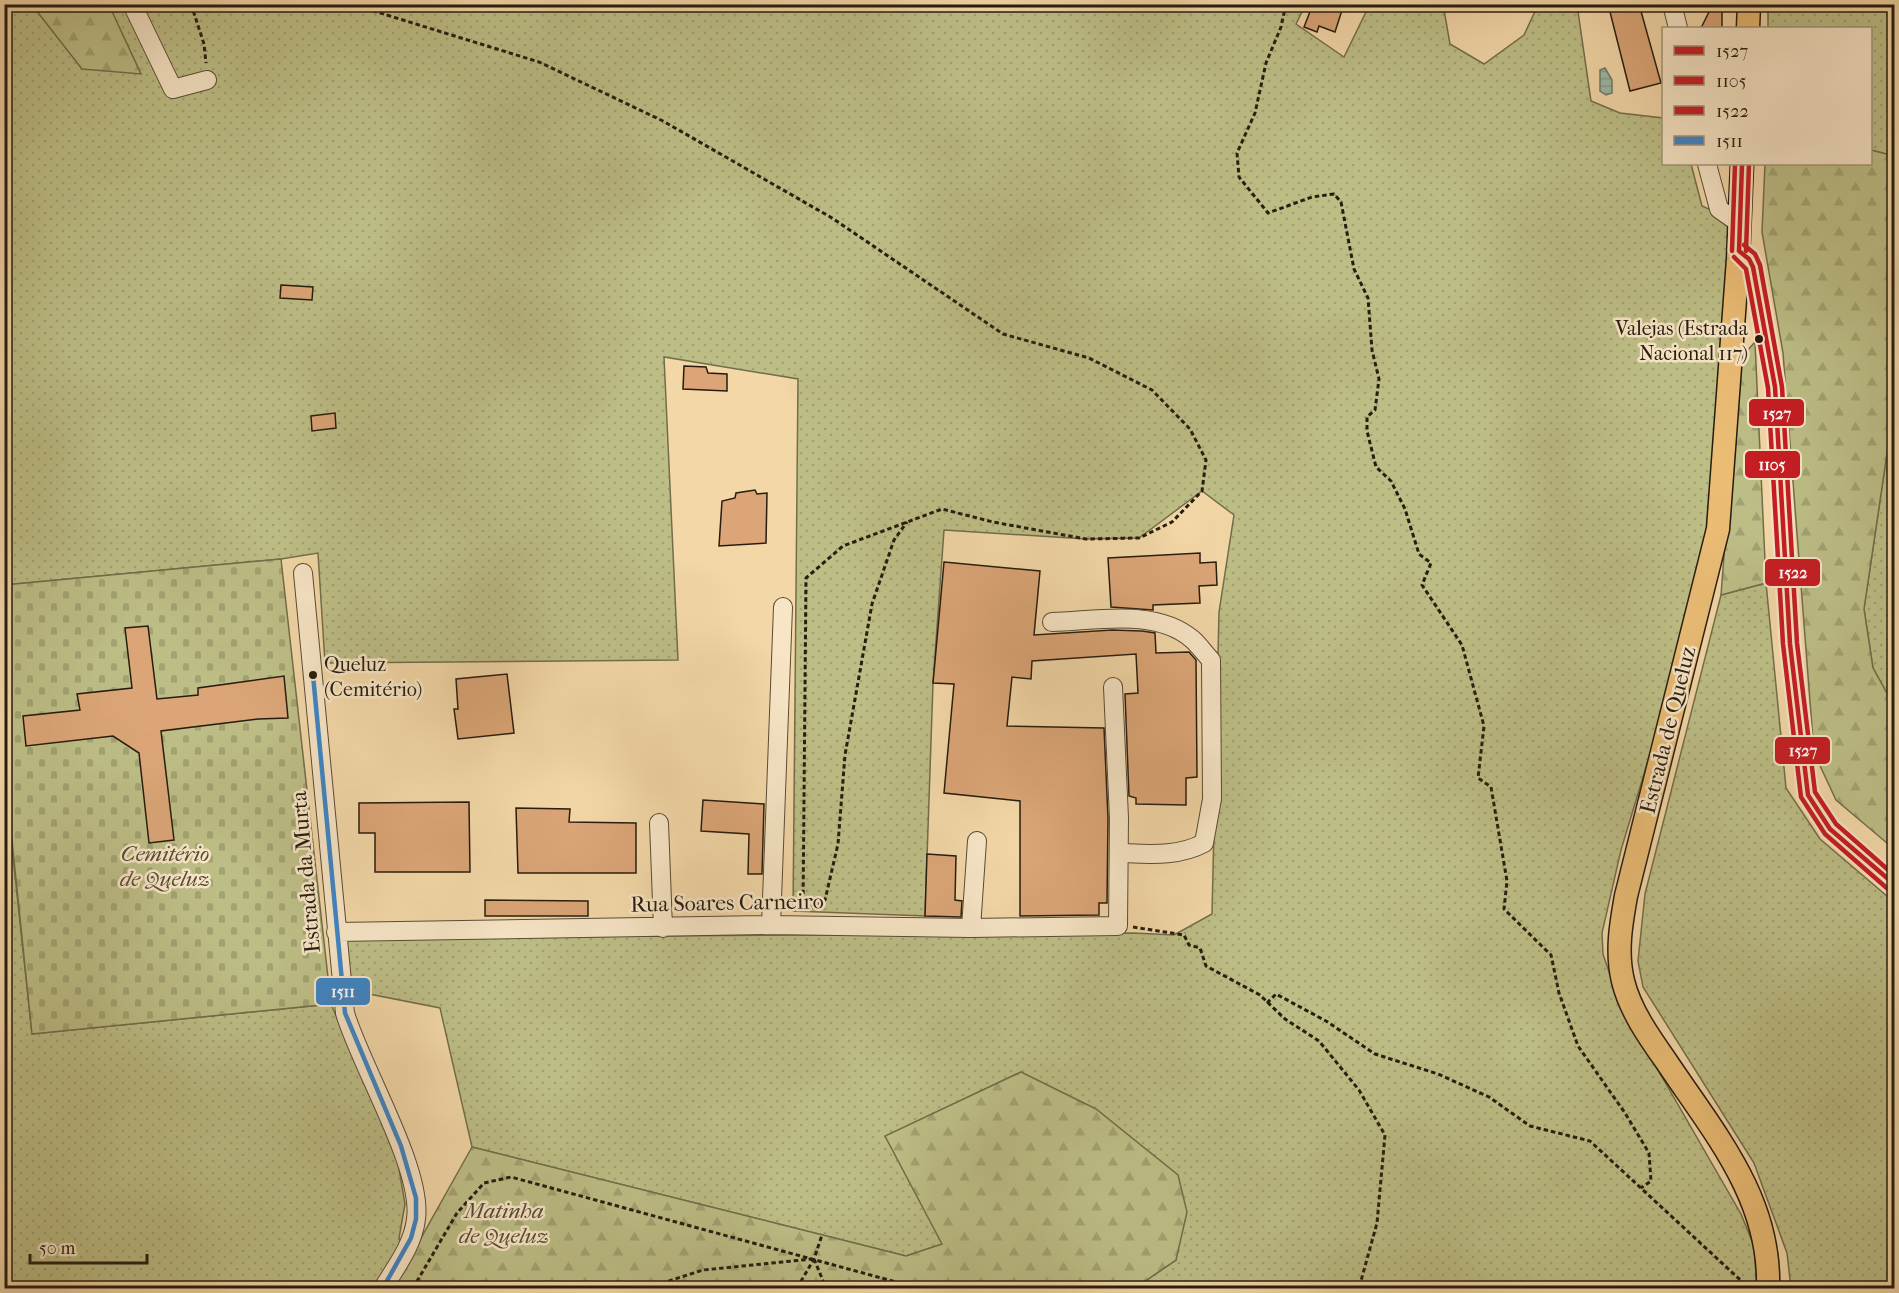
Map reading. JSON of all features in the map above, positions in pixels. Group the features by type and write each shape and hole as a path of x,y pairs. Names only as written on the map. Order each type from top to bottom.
{"main road":[{"path":"1748,27 1749,4"},
{"name":"Estrada de Queluz","path":"1742,165 1739,251 1718,530 1626,896 1618,943 1623,982 1642,1025 1732,1160 1760,1215 1769,1259 1768,1288"}],"street":[{"path":"132,4 173,89 207,80"},
{"path":"1672,4 1678,27"},
{"path":"1707,165 1719,209 1739,223"},
{"path":"1739,251 1749,259 1757,280 1775,387 1790,644 1808,795 1830,829 1894,884"},
{"name":"Estrada da Murta","path":"303,573 345,1013 354,1042 414,1182 417,1217 412,1239 383,1288"},
{"path":"771,925 783,607"},
{"path":"1052,622 1145,619 1168,625 1192,639 1211,660 1212,799 1204,843 1190,851 1159,855 1120,853"},
{"path":"1113,687 1120,853 1118,926"},
{"path":"659,823 663,927"},
{"path":"970,928 977,841"},
{"name":"Rua Soares Carneiro","path":"336,932 771,925 970,928 1118,926"}],"path":[{"path":"191,4 204,44 207,80"},
{"path":"351,4 539,62 663,121 832,218 1003,334 1089,358 1152,390 1191,429 1206,460 1202,491 1172,522 1139,538 1086,539 993,522 942,509 907,522 843,546 806,578 803,912 825,900 838,844 844,755 872,604 894,540 907,522"},
{"path":"1286,4 1281,27 1266,63 1255,113 1237,153 1239,177 1268,213 1312,197 1334,195 1341,202 1354,269 1368,298 1372,350 1379,379 1375,410 1367,417 1367,431 1376,467 1391,481 1405,509 1419,554 1431,562 1422,585 1462,645 1484,726 1478,778 1491,787 1507,881 1504,909 1551,955 1558,993 1578,1046 1625,1113 1649,1154 1651,1180 1641,1188"},
{"path":"1118,926 1184,935 1189,945 1200,948 1206,966 1260,995 1285,1019 1318,1041 1359,1090 1385,1135 1377,1223 1359,1288"},
{"path":"1267,1003 1276,994 1326,1021 1375,1054 1438,1074 1489,1097 1530,1126 1590,1141 1749,1288"},
{"path":"413,1288 457,1213 484,1184 511,1178 918,1288"},
{"path":"797,1288 814,1259 822,1235"},
{"path":"647,1288 703,1270 814,1259"},
{"path":"814,1259 826,1288"}],"green space":[{"path":"1306,4 1296,24 1344,57 1368,8 1387,4 1443,4 1450,44 1484,64 1524,35 1538,5 1577,5 1591,101 1620,113 1662,118 1662,165 1691,165 1702,206 1739,223 1718,529 1621,850 1602,933 1603,954 1620,1004 1741,1214 1754,1246 1757,1288 1135,1288 1176,1260 1021,1072 886,1136 943,1244 906,1256 472,1147 440,1008 354,991 336,932 349,938 1133,933 1174,935 1212,914 1219,612 1234,515 1202,491 1139,538 1086,539 944,530 933,683 925,916 793,911 798,379 664,357 678,660 325,663 318,553 281,559 5,585 5,5"},
{"path":"32,5 109,5 141,74 82,69"},
{"path":"1768,5 1894,5 1894,156 1872,150 1872,27 1768,27"},
{"path":"1872,150 1894,156 1894,406 1864,609 1873,668 1894,706 1894,849 1836,800 1814,753 1783,353 1762,232 1765,165 1872,165"},
{"path":"1755,342 1766,583 1721,595 1739,360"},
{"path":"1894,406 1894,706 1873,668 1864,609"},
{"name":"Cemitério de Queluz","path":"281,559 331,1004 32,1034 5,773 4,585"},
{"path":"1766,583 1786,788 1820,839 1894,902 1894,1288 1791,1288 1787,1253 1754,1163 1643,987 1638,961 1645,894 1721,595"},
{"path":"4,773 32,1034 331,1004 397,1157 405,1204 399,1238 410,1257 393,1288 5,1288"},
{"name":"Matinha de Queluz","path":"1021,1072 1096,1109 1178,1175 1187,1212 1176,1260 1135,1288 393,1288 472,1147 906,1256 942,1244 885,1136"}],"shaded area":[{"path":"1605,68 1612,80 1612,93 1606,95 1600,91 1600,70"}],"building":[{"path":"1313,4 1344,4 1335,32 1319,26 1317,32 1304,27"},
{"path":"1608,4 1639,4 1661,83 1630,91"},
{"path":"1713,4 1722,4 1722,27 1702,27"},
{"path":"281,285 313,287 312,300 280,298"},
{"path":"684,366 706,367 708,373 727,374 727,391 683,389"},
{"path":"335,413 336,428 312,431 311,416"},
{"path":"755,490 757,494 767,493 766,543 719,546 722,501 735,498 736,493"},
{"path":"1200,553 1200,563 1216,562 1217,585 1199,586 1200,603 1153,605 1153,610 1111,607 1108,558"},
{"path":"944,562 1040,571 1034,635 1112,630 1155,633 1156,653 1189,652 1196,660 1197,777 1186,778 1186,805 1136,804 1136,798 1129,796 1125,694 1138,693 1136,654 1032,661 1031,679 1012,677 1007,726 1104,728 1108,818 1107,903 1099,903 1099,915 1020,916 1020,801 944,793 954,684 933,683"},
{"path":"148,626 157,699 198,695 198,688 284,676 288,718 258,719 161,731 174,840 149,843 139,753 113,736 26,746 23,716 80,710 77,694 132,688 125,628"},
{"path":"507,674 514,733 458,739 454,709 458,709 456,679"},
{"path":"703,800 764,804 762,874 748,874 749,834 701,831"},
{"path":"469,802 470,872 375,872 375,833 359,833 359,803"},
{"path":"516,808 570,809 569,822 636,823 636,873 518,873"},
{"path":"927,854 956,856 955,900 962,901 961,917 925,916"},
{"path":"485,900 588,901 588,916 485,916"}],"transit line":[{"name":"1522","path":"1732,251 1735,165"},
{"name":"1527","path":"1739,251 1742,165"},
{"name":"1105","path":"1746,251 1749,165"},
{"name":"1522","path":"1744,245 1755,254 1760,265 1782,387 1797,643 1815,792 1836,824 1894,875"},
{"name":"1527","path":"1739,251 1749,259 1753,267 1775,387 1790,644 1808,795 1830,829 1894,884"},
{"name":"1105","path":"1734,257 1746,269 1768,388 1783,644 1801,797 1825,834 1889,890"},
{"name":"1511","path":"313,675 345,1013 401,1146 416,1198 416,1219 411,1238 383,1288"}],"place":[{"name":"Valejas (Estrada Nacional 117)","path":"1759,339"},
{"name":"Queluz (Cemitério)","path":"313,675"}]}
